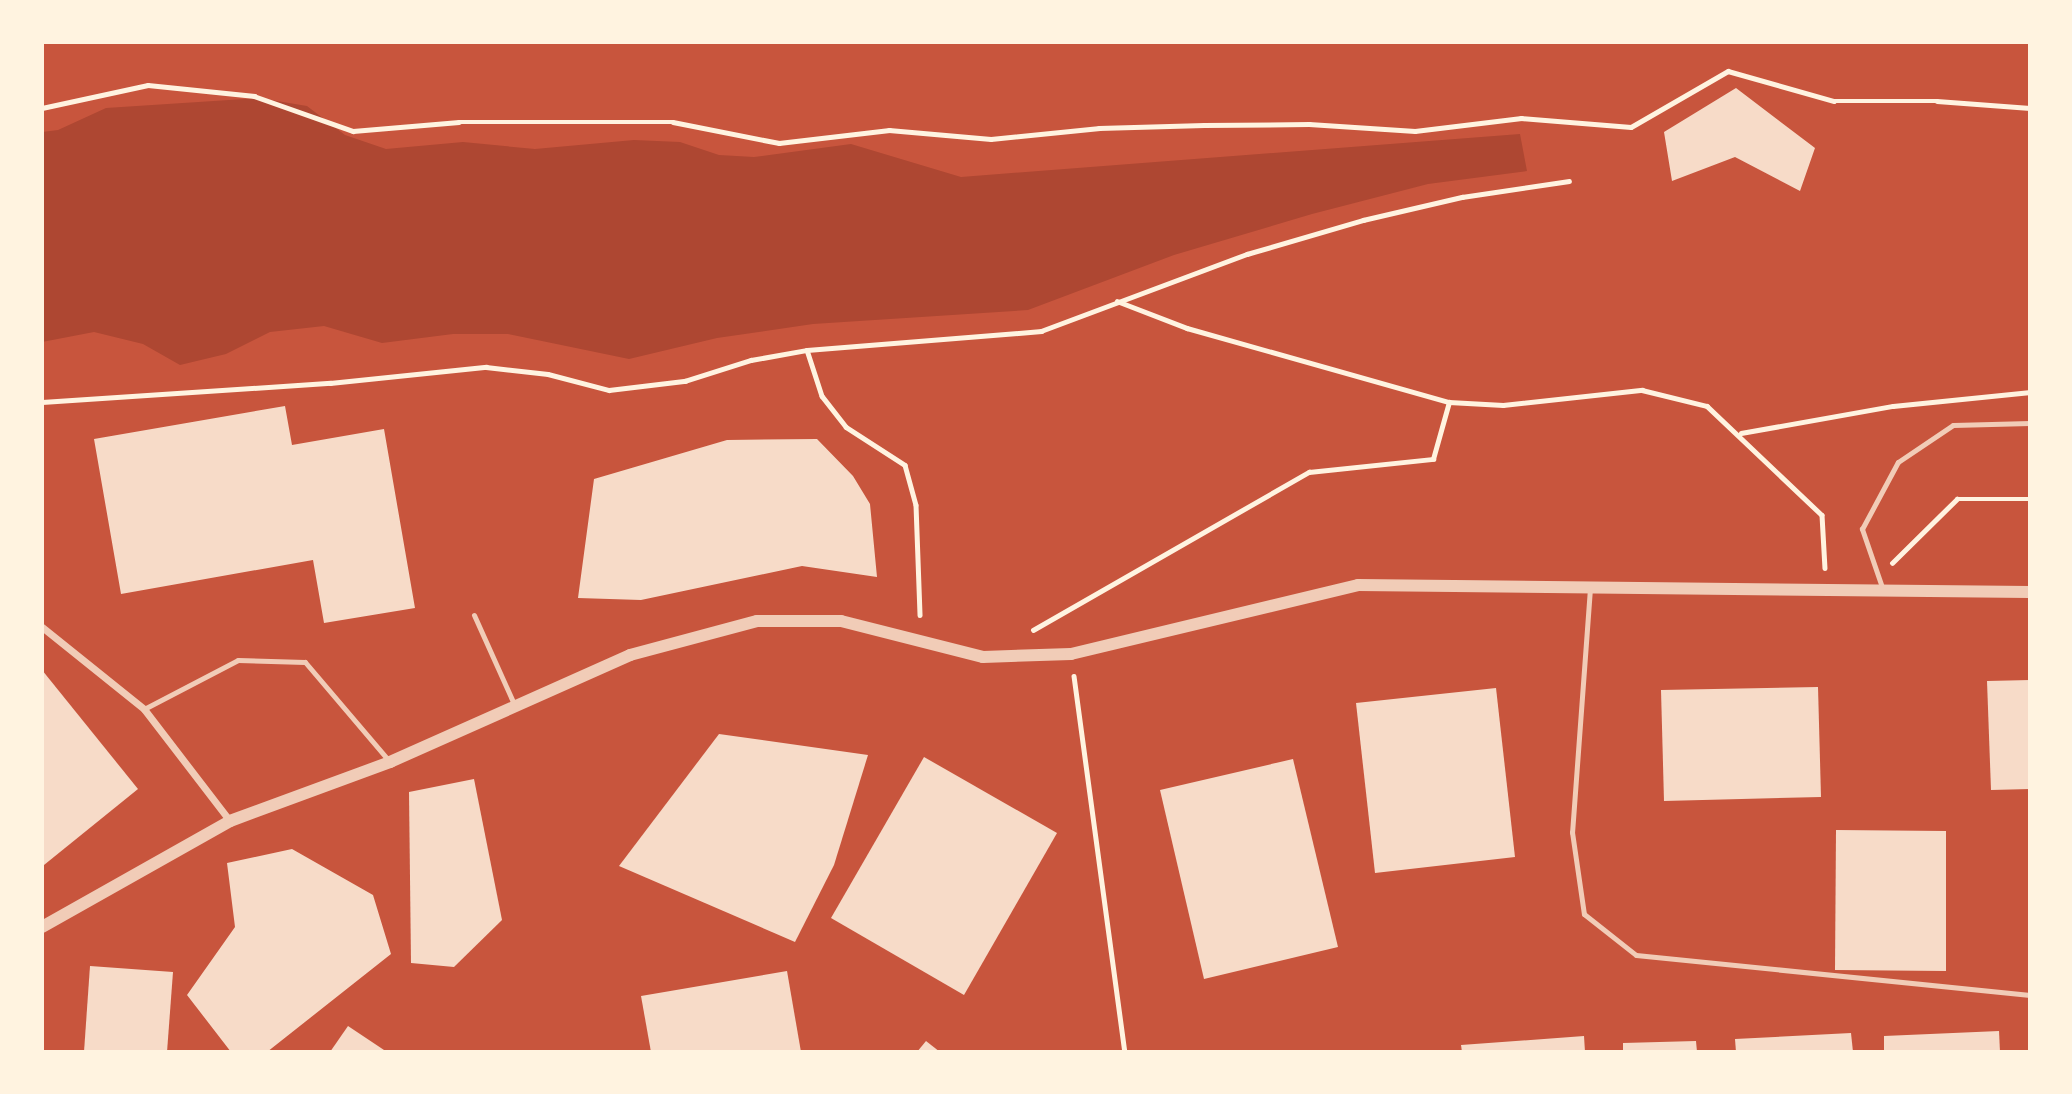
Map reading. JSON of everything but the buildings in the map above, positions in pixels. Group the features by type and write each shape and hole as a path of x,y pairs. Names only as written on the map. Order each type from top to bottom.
{"street":[{"path":"42,927 65,910 230,821 390,762 514,704 630,655 757,621 841,621 983,657 1071,654 1358,585 2030,592"},
{"path":"42,627 144,709 230,821"}],"lane":[{"path":"1884,592 1862,529 1898,462 1953,425 2030,424"},
{"path":"1590,587 1572,832 1584,914 1636,955 2030,995"},
{"path":"474,615 514,704"},
{"path":"144,709 238,660 305,662 390,762"}],"path":[{"path":"42,108 148,85 254,96 353,131 458,122 673,122 779,143 889,130 991,139 1099,128 1204,125 1309,124 1415,131 1521,118 1631,127 1728,71 1833,101 1937,101 2030,108"},
{"path":"42,402 330,383 486,367 548,373 609,390 685,381 751,360 807,350 1041,331 1247,254 1363,220 1462,197 1569,181"},
{"path":"1116,301 1187,328 1449,402 1503,405 1642,390 1707,406 1740,433 1822,515 1825,569 1895,563 1957,499 2030,499"},
{"path":"807,350 822,396 846,427 905,465 916,505 917,613 926,619"},
{"path":"1740,433 1893,406 2030,392"},
{"path":"1021,631 1035,630 1309,472 1433,459 1449,402"},
{"path":"1071,654 1125,1052"}],"shaded area":[{"path":"259,98 307,106 345,135 386,149 463,142 535,149 634,140 680,142 719,155 754,157 851,144 961,177 1520,134 1527,171 1428,184 1312,214 1174,255 1028,310 813,324 717,338 629,359 508,334 453,334 382,343 324,326 270,332 226,354 180,365 143,344 94,332 42,342 42,132 58,130 106,108"}]}
